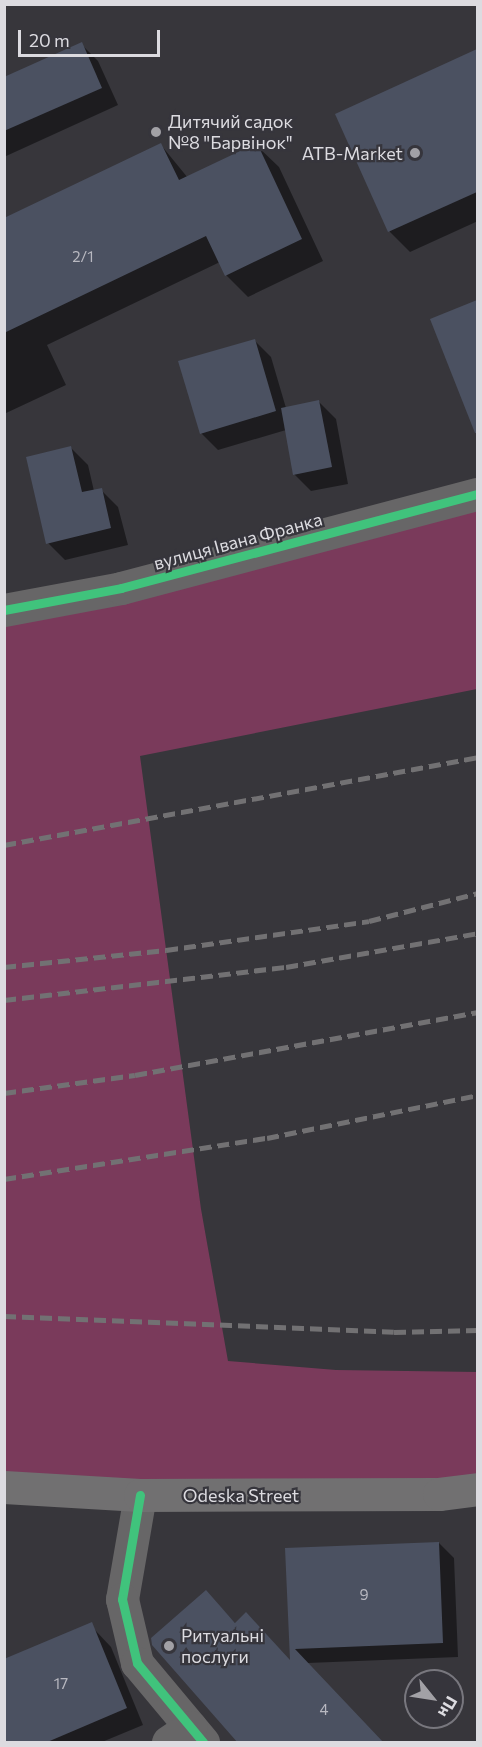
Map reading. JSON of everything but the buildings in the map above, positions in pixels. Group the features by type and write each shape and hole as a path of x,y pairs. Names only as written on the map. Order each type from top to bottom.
{"main road":[{"name":"Odeska Street","path":"4,1487 140,1496 439,1494 477,1490"}],"street":[{"name":"вулиця Івана Франка","path":"4,610 121,588 477,494"},
{"path":"140,1496 122,1599 137,1663 187,1737"}],"shaded area":[{"path":"477,494 477,689 140,756 201,1209 228,1361 336,1370 477,1372 477,1489 5,1487 4,610"}],"railway":[{"path":"4,845 478,757"},
{"path":"4,967 166,950 369,921 478,893"},
{"path":"4,1000 286,967 478,933"},
{"path":"4,1093 135,1075 478,1012"},
{"path":"4,1179 267,1138 478,1095"},
{"path":"4,1316 394,1332 478,1330"}],"cycle path":[{"path":"4,610 121,588 478,494"},
{"path":"140,1495 122,1599 137,1663 203,1742"}],"place":[{"name":"Дитячий садок №8 \"Барвінок\"","path":"156,132"},
{"name":"ATB-Market","path":"415,153"},
{"name":"Ритуальні послуги","path":"169,1646"}]}
